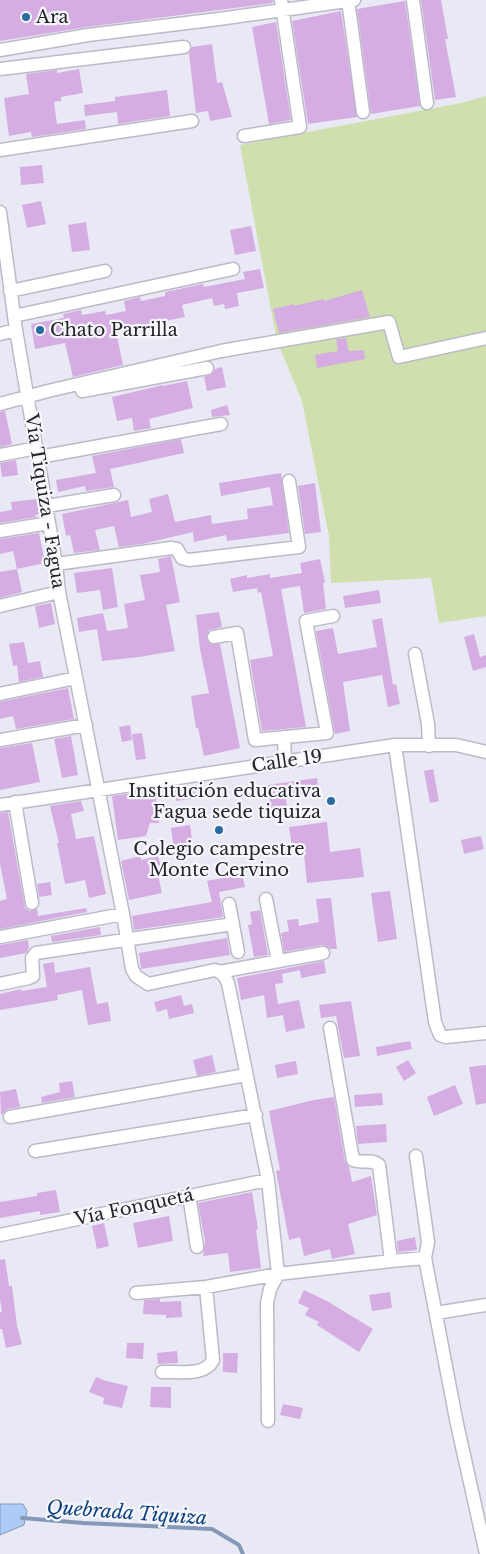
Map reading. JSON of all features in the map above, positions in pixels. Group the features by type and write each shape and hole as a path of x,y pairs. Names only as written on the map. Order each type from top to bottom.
{"street":[{"path":"0,50 282,5 350,0 363,112"},
{"path":"412,0 427,103"},
{"path":"244,136 300,127 282,5"},
{"path":"0,68 184,47"},
{"path":"0,150 192,121"},
{"name":"Vía Tiquiza - Fagua","path":"0,212 7,299 14,316 60,592 128,940 132,969 141,980 148,984 208,970 220,972"},
{"path":"14,316 233,269"},
{"path":"7,299 105,271"},
{"path":"27,399 221,350 389,322 399,357 486,338"},
{"path":"0,334 16,330"},
{"path":"0,404 208,368"},
{"path":"0,455 38,452 221,424"},
{"path":"56,564 171,548 177,549 182,558 189,560 299,547 289,481"},
{"path":"47,506 114,495"},
{"path":"0,531 50,523"},
{"path":"0,606 60,592"},
{"path":"214,637 237,633 255,740 327,733 306,621 333,616"},
{"path":"415,654 428,724 429,746"},
{"path":"0,694 76,678"},
{"path":"0,740 86,725"},
{"path":"284,737 285,761"},
{"path":"395,745 435,1022 440,1035 446,1037 486,1033"},
{"name":"Calle 19","path":"0,805 395,745 456,745 486,752"},
{"path":"15,802 32,903"},
{"path":"266,899 278,962"},
{"path":"229,904 238,952"},
{"path":"0,937 123,914"},
{"path":"0,984 33,976 32,958 36,953 233,924"},
{"path":"220,972 323,953"},
{"path":"220,972 228,983 268,1180 278,1274 270,1289 268,1303 268,1421"},
{"path":"330,1028 354,1160 358,1162 371,1161 379,1164 391,1260"},
{"path":"10,1117 246,1075"},
{"path":"36,1151 256,1115"},
{"path":"416,1156 428,1242 426,1258 457,1424 486,1554"},
{"name":"Vía Fonquetá","path":"0,1235 268,1180"},
{"path":"189,1195 197,1248"},
{"path":"136,1293 206,1287 278,1274 391,1260 426,1258"},
{"path":"162,1372 200,1371 210,1366 213,1360 206,1287"},
{"path":"436,1313 486,1305"}],"green space":[{"path":"486,96 486,616 439,623 431,578 331,583 329,536 302,401 277,341 240,145 461,103"}],"water":[{"path":"0,1504 23,1504 27,1511 24,1525 0,1535"}],"building":[{"path":"0,0 273,0 273,3 87,27 0,41"},
{"path":"421,0 441,0 448,39 445,39 456,97 435,100"},
{"path":"405,1 420,106 371,114 357,9"},
{"path":"341,11 357,117 308,124 292,21"},
{"path":"276,22 291,120 269,124 252,27"},
{"path":"212,44 217,83 222,82 232,117 210,121 208,111 196,113 189,54 192,47"},
{"path":"79,69 83,93 61,97 61,101 54,102 57,124 85,120 86,129 32,137 31,132 9,136 4,98 29,94 26,74 57,70 57,73"},
{"path":"167,90 170,116 118,124 117,112 85,116 84,105 115,101 115,97"},
{"path":"42,165 44,183 21,185 20,167"},
{"path":"41,201 46,224 27,228 22,205"},
{"path":"86,222 90,250 72,252 68,225"},
{"path":"251,226 256,251 235,255 230,230"},
{"path":"260,269 264,288 237,293 239,306 225,309 224,304 214,306 212,298 182,305 185,317 116,331 123,365 73,377 65,343 35,349 31,324 64,318 63,314 81,310 82,315 105,311 106,315 126,311 124,301 140,297 141,301 165,296 165,292 203,284 204,287 245,279 243,272"},
{"path":"362,290 370,317 279,333 273,309 324,299 324,301"},
{"path":"346,338 349,351 364,350 365,359 317,368 315,355 338,351 336,339"},
{"path":"222,367 226,387 207,391 204,377 212,374 215,369"},
{"path":"187,381 193,408 149,419 151,428 134,431 132,418 117,421 112,397"},
{"path":"227,405 230,415 212,417 211,410"},
{"path":"5,411 12,444 0,447 0,412"},
{"path":"181,439 184,453 110,469 114,487 86,491 85,486 58,492 56,480 96,473 92,456"},
{"path":"16,460 18,475 2,477 0,463"},
{"path":"281,473 289,533 227,541 226,535 194,542 193,532 142,544 119,547 114,526 95,530 100,550 74,553 70,535 66,536 62,514 128,500 131,517 152,512 149,499 168,494 175,522 211,515 212,524 248,519 247,509 273,505 270,487 221,496 219,483"},
{"path":"315,483 321,532 305,534 298,486"},
{"path":"37,499 39,514 35,515 36,517 0,523 0,512 12,510 11,502"},
{"path":"39,533 45,563 17,569 13,551 0,554 0,539"},
{"path":"171,556 180,602 166,605 175,651 102,661 97,629 79,632 77,618 103,613 107,631 128,628 124,604 145,600 140,575 160,572 158,559"},
{"path":"320,559 325,582 323,583 326,609 304,613 300,586 281,589 306,727 262,731 250,660 273,656 261,592 258,593 257,588 233,592 230,579 247,575 247,578 270,574 270,578 302,573 300,563"},
{"path":"112,568 118,607 103,610 100,590 77,593 74,573"},
{"path":"17,569 22,592 0,598 0,572"},
{"path":"379,590 381,603 345,608 343,596"},
{"path":"51,603 55,624 39,628 35,606"},
{"path":"219,612 222,627 209,630 206,638 211,644 220,644 240,748 204,756 198,728 196,728 191,696 209,693 200,649 196,615"},
{"path":"382,618 393,685 396,684 400,704 388,707 382,675 343,682 350,731 335,734 316,631 333,628 338,654 377,647 372,620"},
{"path":"474,634 480,657 486,655 486,667 473,671 464,637"},
{"path":"24,642 28,663 40,661 43,677 19,682 17,665 13,666 9,644"},
{"path":"68,688 74,719 16,729 13,716 0,719 0,702"},
{"path":"130,725 132,740 122,742 119,727"},
{"path":"142,733 146,759 136,760 132,734"},
{"path":"71,736 78,775 62,778 54,739"},
{"path":"32,743 40,782 0,790 0,748"},
{"path":"433,769 439,801 430,803 424,771"},
{"path":"317,778 319,794 286,799 287,807 271,809 268,785"},
{"path":"196,787 198,798 176,801 174,790"},
{"path":"155,790 159,823 150,823 146,836 118,840 112,796"},
{"path":"81,801 84,811 71,814 76,839 94,836 106,894 89,898 85,880 65,884 57,843 59,843 50,806"},
{"path":"8,812 25,908 30,911 37,909 38,916 86,908 87,912 0,929 0,901 7,899 0,864 0,813"},
{"path":"327,822 330,852 360,848 364,877 307,883 303,845 292,847 289,827"},
{"path":"190,825 194,853 175,856 171,828"},
{"path":"481,836 484,849 464,854 461,840"},
{"path":"141,856 141,860 158,856 162,870 157,871 162,893 129,900 121,861"},
{"path":"242,874 245,887 219,892 223,917 134,930 132,916 212,902 207,881"},
{"path":"50,882 52,895 39,897 37,884"},
{"path":"390,891 397,939 378,942 371,893"},
{"path":"331,898 337,949 330,949 322,945 284,952 281,933 289,931 287,920 298,919 299,926 319,922 316,899"},
{"path":"260,910 268,955 254,957 248,925 252,924 250,912"},
{"path":"100,927 101,935 52,942 51,936"},
{"path":"227,938 230,955 141,969 139,953"},
{"path":"28,940 29,948 26,953 0,958 0,945"},
{"path":"324,961 326,973 301,978 300,970 282,974 283,983 275,984 278,1004 299,1000 305,1028 286,1032 283,1015 267,1018 264,995 241,1000 237,978"},
{"path":"54,962 55,973 90,967 97,1004 108,1002 111,1021 88,1025 82,990 57,995 58,1000 0,1010 0,994 21,989 21,991 47,987 43,964"},
{"path":"181,995 184,1006 192,1004 194,1013 169,1019 167,1009 157,1012 154,1002"},
{"path":"351,1001 360,1056 344,1058 336,1016 321,1018 319,1005"},
{"path":"410,1041 412,1049 377,1056 376,1047"},
{"path":"212,1055 216,1072 197,1076 193,1060"},
{"path":"408,1060 416,1073 404,1081 396,1067"},
{"path":"296,1061 298,1074 277,1078 275,1065"},
{"path":"486,1065 486,1103 476,1105 469,1067"},
{"path":"72,1081 75,1097 42,1103 41,1097 60,1092 59,1083"},
{"path":"455,1085 463,1104 434,1116 427,1097"},
{"path":"16,1089 20,1107 8,1109 1,1115 0,1092"},
{"path":"382,1093 383,1105 355,1107 354,1095"},
{"path":"334,1097 345,1161 349,1167 352,1182 371,1176 377,1215 348,1224 355,1254 332,1259 330,1249 304,1256 300,1237 289,1240 276,1171 280,1170 269,1111"},
{"path":"386,1124 387,1142 358,1144 356,1126"},
{"path":"56,1190 60,1212 40,1215 40,1211 0,1218 0,1202 37,1196 37,1193"},
{"path":"252,1192 258,1229 256,1230 261,1268 230,1272 228,1253 203,1256 205,1241 198,1203"},
{"path":"169,1216 173,1241 138,1248 133,1223"},
{"path":"104,1223 109,1246 97,1249 92,1226"},
{"path":"415,1237 417,1250 398,1252 397,1241"},
{"path":"5,1259 9,1286 12,1286 17,1326 22,1344 6,1348 2,1329 0,1329 0,1312 2,1312 0,1260"},
{"path":"304,1290 327,1301 373,1329 359,1352 317,1325 319,1322 305,1315 309,1308 298,1303"},
{"path":"390,1292 392,1308 372,1311 369,1295"},
{"path":"160,1299 160,1302 181,1301 182,1317 166,1318 166,1315 143,1314 144,1300"},
{"path":"127,1343 144,1343 143,1359 126,1358"},
{"path":"177,1351 178,1363 158,1364 157,1353"},
{"path":"223,1353 238,1353 237,1373 223,1372"},
{"path":"96,1377 128,1386 122,1408 103,1404 104,1398 89,1392"},
{"path":"151,1387 171,1387 171,1408 150,1407"},
{"path":"283,1404 303,1408 300,1419 280,1415"}],"waterway":[{"name":"Quebrada Tiquiza","path":"22,1518 212,1529 239,1545 243,1554"}],"place":[{"name":"Ara","path":"26,17"},
{"name":"Chato Parrilla","path":"40,330"},
{"name":"Institución educativa Fagua sede tiquiza","path":"331,801"},
{"name":"Colegio campestre Monte Cervino","path":"219,830"}]}
